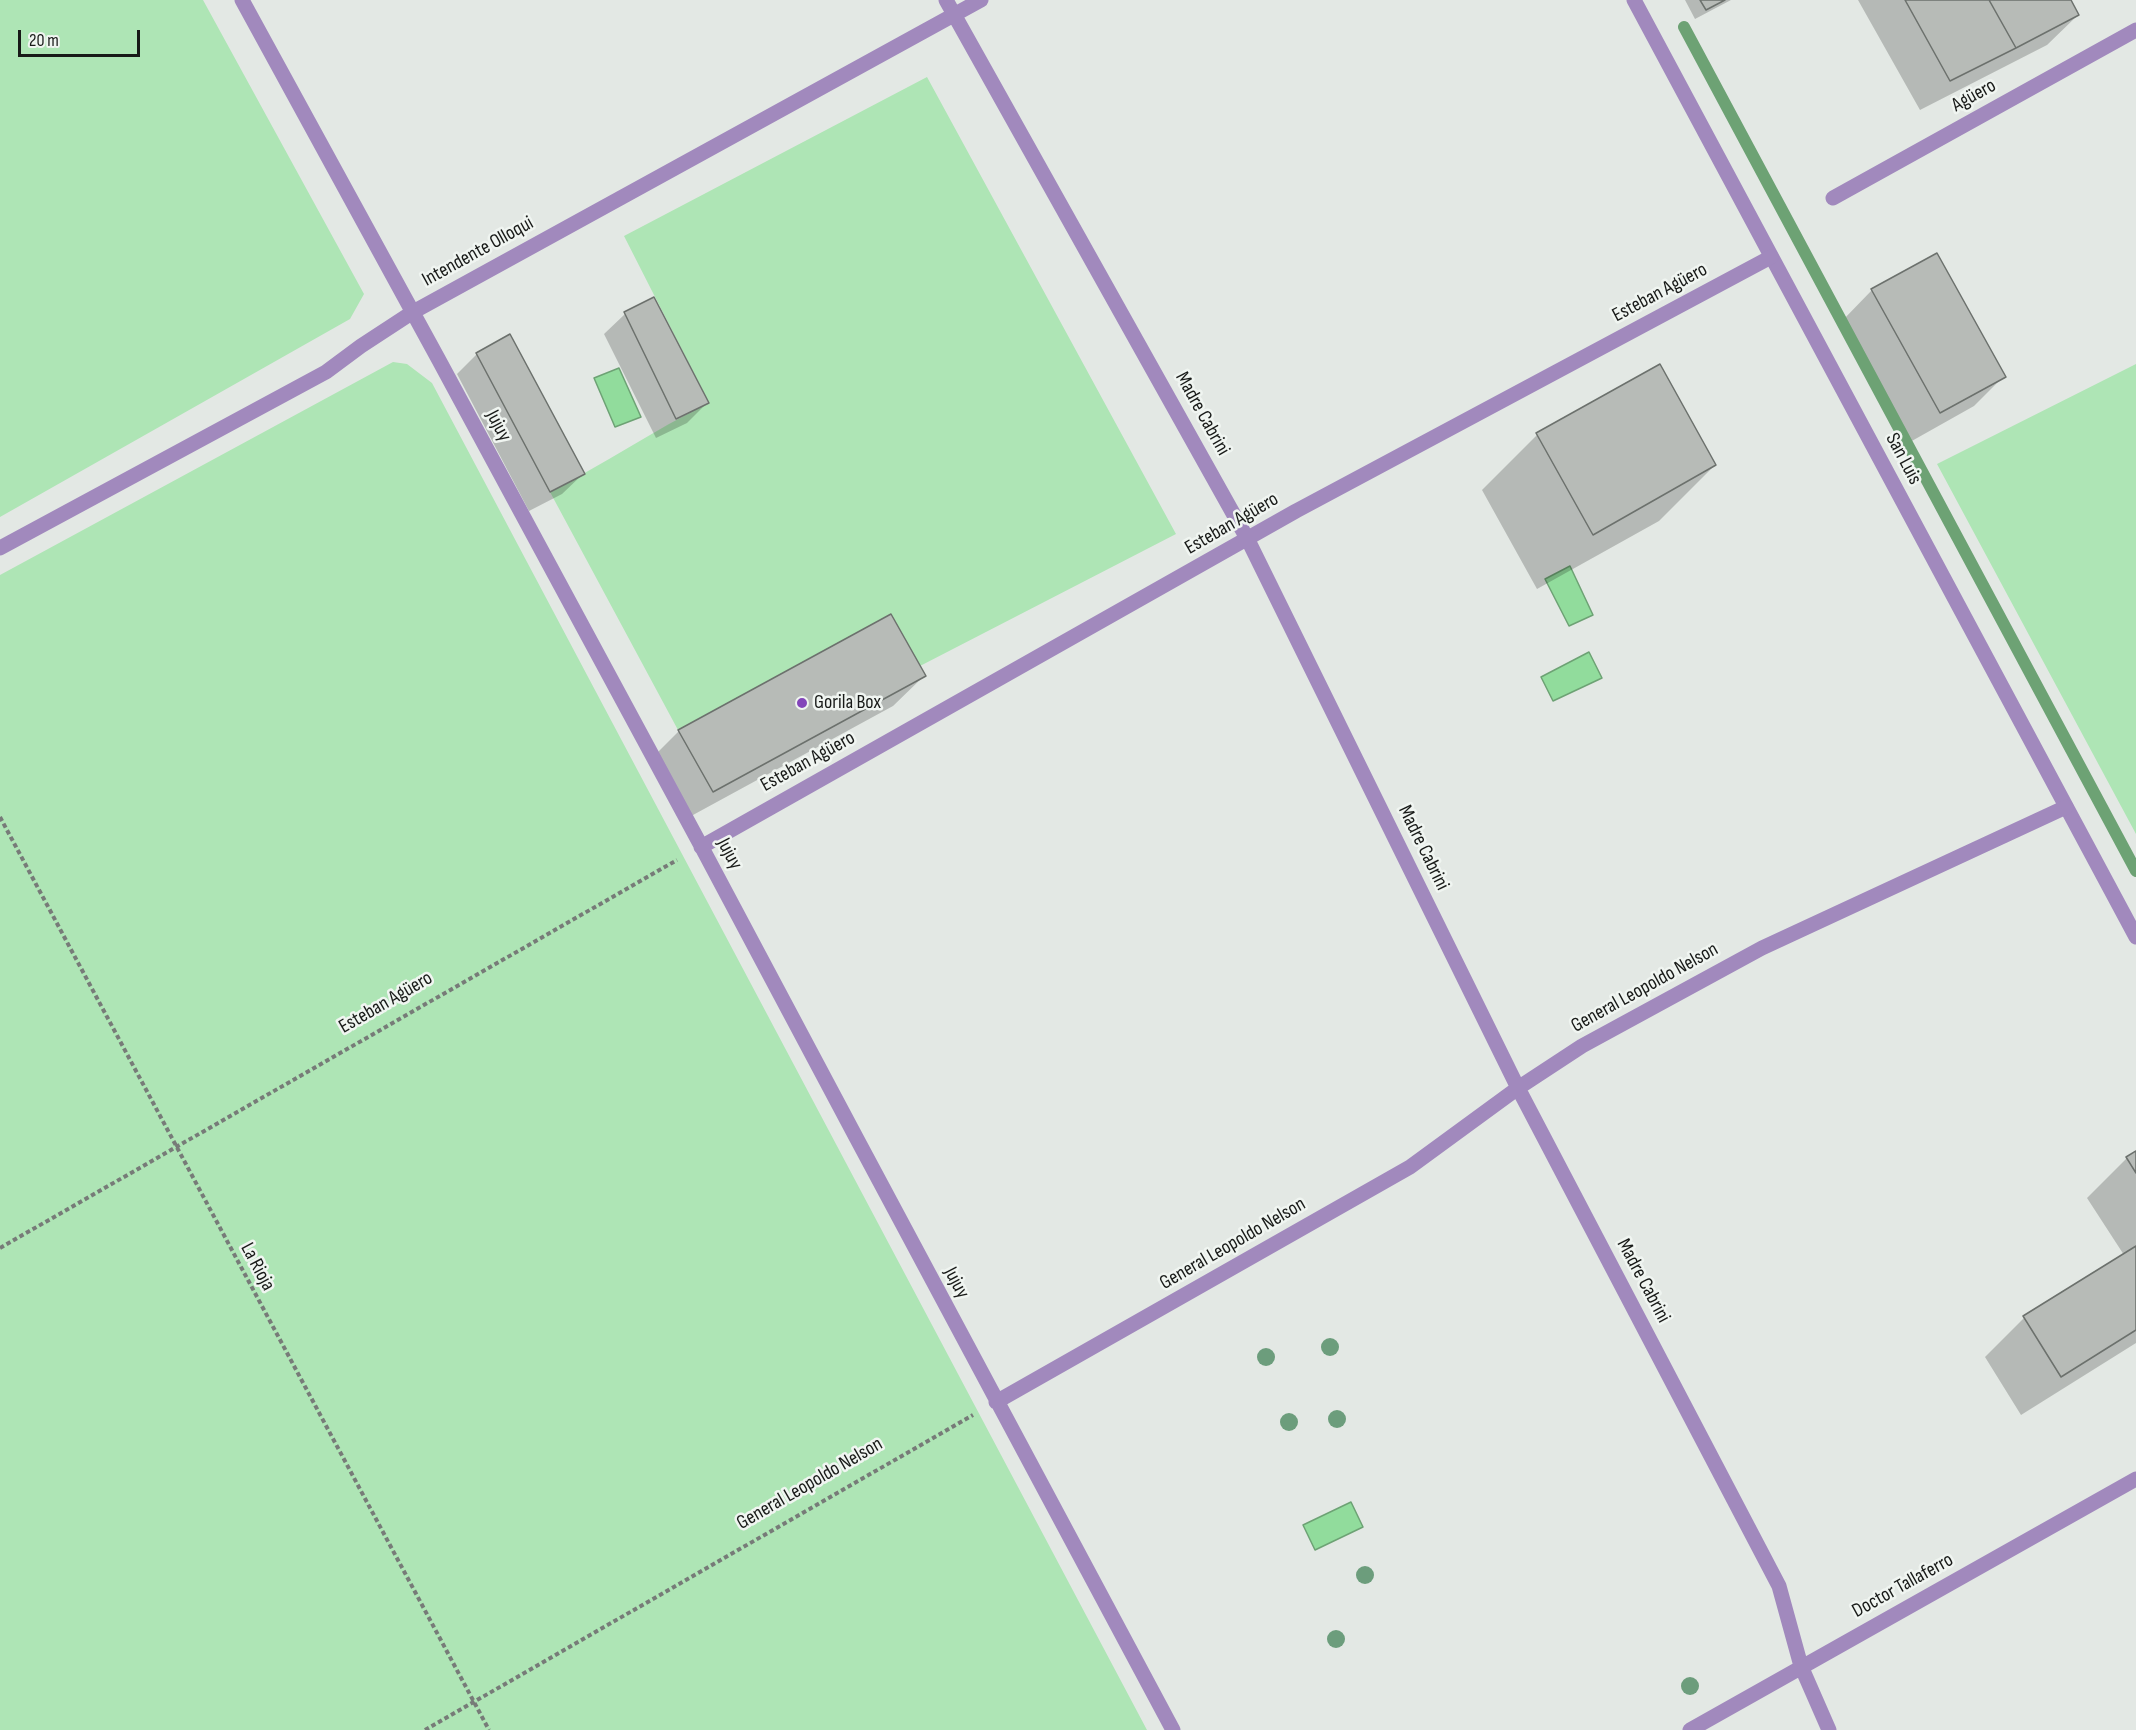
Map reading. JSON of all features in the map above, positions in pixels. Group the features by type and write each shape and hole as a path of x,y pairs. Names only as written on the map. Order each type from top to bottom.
{"street":[{"name":"Jujuy","path":"242,0 701,846 1173,1730"},
{"name":"Madre Cabrini","path":"946,0 1248,540 1518,1088 1779,1586 1801,1666 1829,1730"},
{"name":"Intendente Olloqui","path":"0,548 326,372 413,312 981,0"},
{"name":"San Luis","path":"1634,0 2136,937"},
{"name":"Agüero","path":"1833,198 2136,30"},
{"name":"Esteban Agüero","path":"701,846 1296,512 1771,257"},
{"name":"General Leopoldo Nelson","path":"996,1402 1410,1167 1518,1088 1582,1046 1762,948 2066,807"},
{"name":"Doctor Tallaferro","path":"1690,1730 2136,1479"}],"path":[{"name":"La Rioja","path":"0,817 489,1730"},
{"name":"Esteban Agüero","path":"0,1248 701,846"},
{"name":"General Leopoldo Nelson","path":"425,1730 996,1402"}],"shaded area":[{"path":"0,0 203,0 364,294 350,319 0,517"},
{"path":"927,77 1176,534 920,666 891,614 678,730 550,492 709,403 624,236"},
{"path":"393,362 407,364 432,383 1147,1730 0,1730 0,575"},
{"path":"2136,364 2136,834 1937,464"},
{"path":"619,368 641,417 615,427 594,378"},
{"path":"1570,566 1593,615 1569,626 1545,579"},
{"path":"1589,652 1602,678 1553,701 1541,677"},
{"path":"1351,1502 1363,1527 1315,1550 1303,1525"}],"building":[{"path":"1700,0 1725,0 1706,10"},
{"path":"1905,0 1989,0 2016,48 1950,81"},
{"path":"1989,0 2071,0 2079,15 2016,48"},
{"path":"1937,253 2006,377 1940,413 1871,289"},
{"path":"654,297 709,403 676,419 624,312"},
{"path":"510,334 585,474 550,492 476,353"},
{"path":"1660,364 1716,465 1593,535 1536,433"},
{"name":"Gorila Box","path":"891,614 926,676 713,792 678,730"},
{"path":"2136,1151 2136,1173 2126,1157"},
{"path":"2136,1246 2136,1330 2061,1377 2023,1316"}],"waterway":[{"path":"1684,27 2136,871"}],"place":[{"name":"Gorila Box","path":"802,703"}]}
